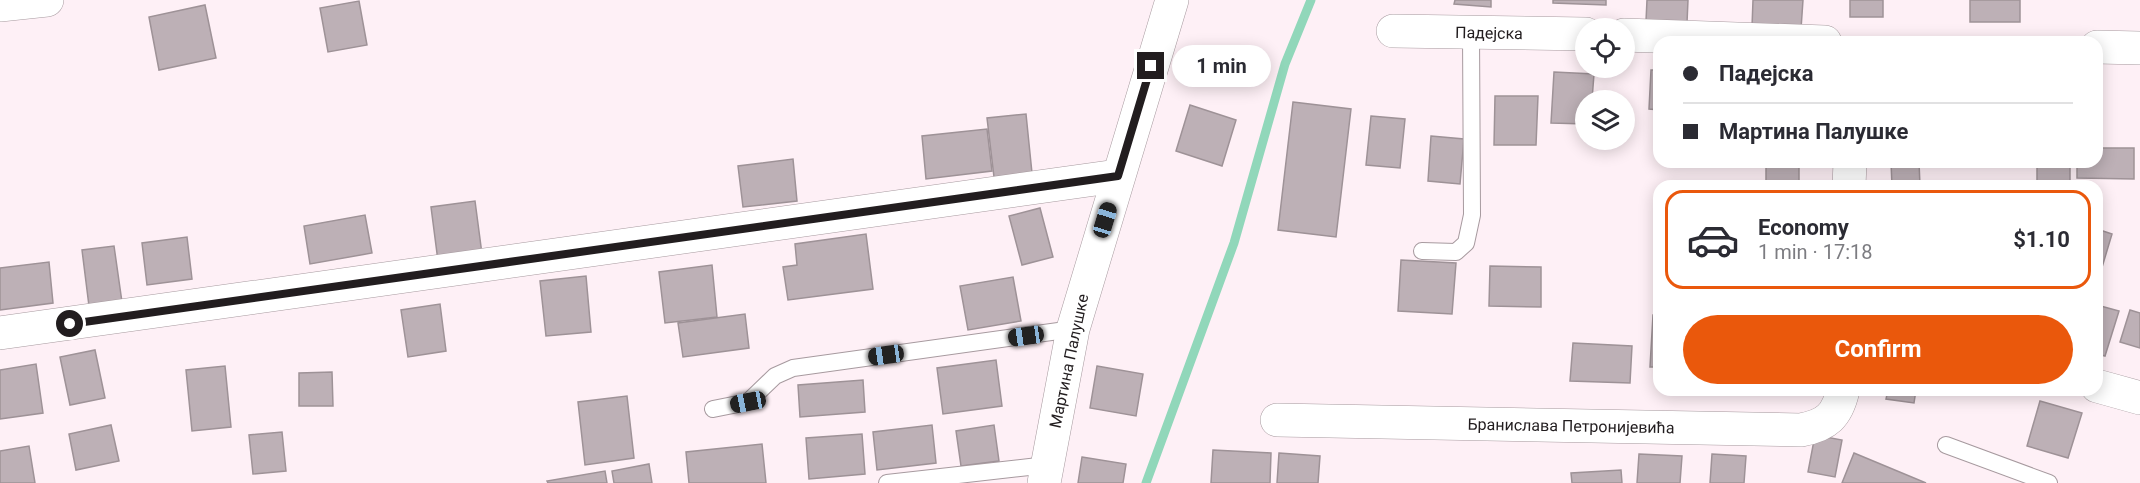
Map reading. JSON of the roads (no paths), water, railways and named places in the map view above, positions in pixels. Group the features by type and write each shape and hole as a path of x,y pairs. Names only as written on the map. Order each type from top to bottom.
{"street":[{"path":"0,5 46,0"},
{"name":"Мартина Палушке","path":"1046,474 1073,329 1172,0"},
{"name":"Падејска","path":"1393,31 1575,34"},
{"path":"1635,35 1653,36"},
{"path":"2103,47 2140,48"},
{"path":"0,333 1118,176"},
{"path":"2103,388 2140,398"},
{"name":"Бранислава Петронијевића","path":"1277,420 1801,430 1815,427 1830,418 1838,407 1841,396"}],"lane":[{"path":"1422,251 1456,252 1466,243 1472,214 1471,33"},
{"path":"713,408 748,402 775,376 793,368 1073,329"},
{"path":"1946,445 2049,483"},
{"path":"887,483 1046,474"}],"waterway":[{"path":"1146,483 1234,243 1285,64 1311,0"}]}
